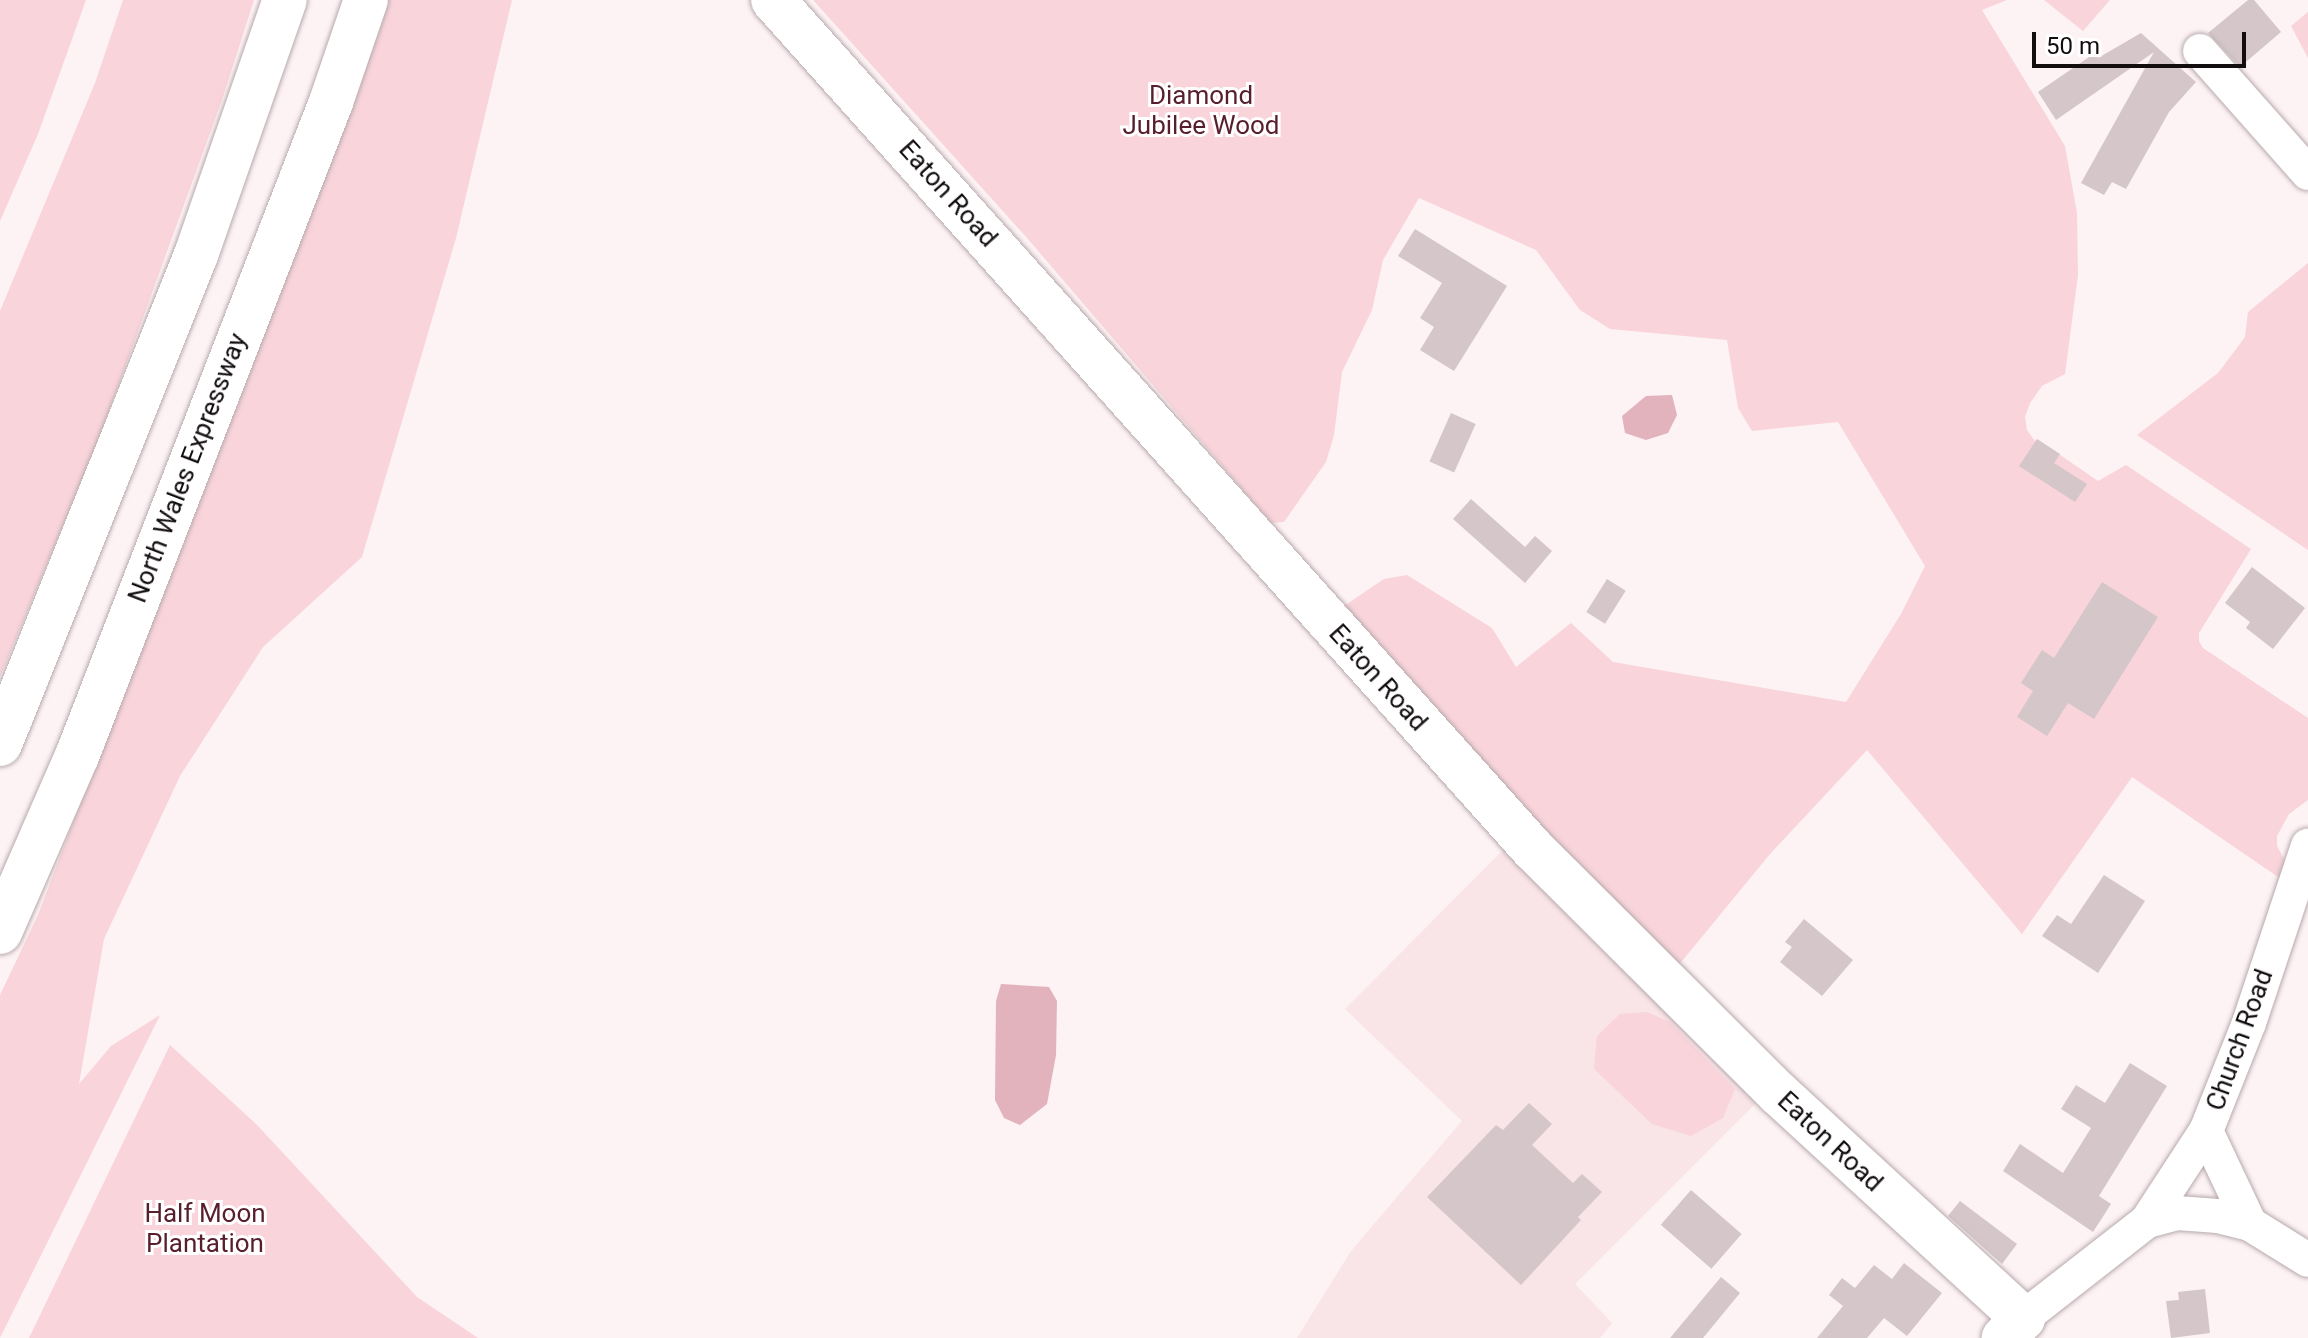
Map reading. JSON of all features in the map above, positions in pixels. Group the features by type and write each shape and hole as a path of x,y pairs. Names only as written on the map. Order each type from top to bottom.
{"main road":[{"path":"0,744 196,255 285,0"},
{"name":"North Wales Expressway","path":"0,932 77,756 331,102 366,0"},
{"name":"Eaton Road","path":"773,0 1533,849 2014,1328"}],"street":[{"path":"2200,51 2308,173"},
{"name":"Church Road","path":"2147,1221 2206,1131 2249,1023 2308,846"},
{"path":"2206,1131 2250,1224"},
{"path":"2014,1328 2095,1258 2147,1221 2177,1213 2218,1216 2250,1224 2308,1260"}],"shaded area":[{"path":"1672,395 1677,415 1668,433 1646,440 1625,433 1622,416 1646,396"},
{"path":"1509,844 1760,1099 1575,1284 1612,1323 1600,1338 1297,1338 1351,1251 1462,1121 1345,1009"},
{"path":"1001,984 1049,987 1057,1001 1056,1055 1047,1104 1020,1125 1004,1118 995,1100 996,1001"}],"green space":[{"path":"0,0 86,0 38,134 0,221"},
{"path":"123,0 254,0 222,100 100,436 0,677 0,311 95,83"},
{"path":"385,0 512,0 456,238 362,557 263,647 180,776 104,939 79,1084 111,1046 160,1015 0,1338 0,995 38,915"},
{"name":"Diamond Jubilee Wood","path":"813,0 2007,0 1982,10 2065,146 2077,213 2078,275 2065,374 2042,386 2030,403 2025,417 2027,430 2035,441 2037,439 2098,481 2126,465 2251,549 2199,633 2199,641 2203,648 2308,718 2308,800 2289,814 2277,836 2277,846 2285,861 2281,879 2132,777 2022,934 1867,750 1770,854 1678,966 1495,782 1338,610 1384,579 1407,575 1492,628 1516,667 1571,623 1613,662 1846,702 1901,614 1925,566 1838,422 1752,431 1738,408 1727,340 1610,329 1580,310 1536,250 1419,198 1383,260 1372,310 1342,372 1334,435 1326,462 1284,522 1271,523 1027,238"},
{"path":"2044,0 2110,0 2083,31"},
{"path":"2308,12 2308,58 2291,26"},
{"path":"2308,263 2308,550 2137,435 2218,373 2245,337 2248,312"},
{"path":"1647,1012 1670,1022 1735,1089 1723,1118 1691,1136 1652,1124 1594,1069 1597,1036 1620,1014"},
{"name":"Half Moon Plantation","path":"170,1045 257,1125 417,1297 478,1338 29,1338"}],"building":[{"path":"2248,0 2254,0 2281,32 2240,67 2208,33"},
{"path":"2141,33 2196,82 2169,112 2126,189 2112,182 2104,195 2081,183 2154,52 2056,120 2038,92 2095,53 2098,58"},
{"path":"1415,229 1507,286 1454,371 1420,350 1434,327 1420,318 1442,283 1398,256"},
{"path":"1451,413 1476,424 1454,472 1429,461"},
{"path":"2037,439 2060,454 2054,463 2087,484 2075,502 2019,466"},
{"path":"1471,499 1525,547 1535,536 1552,551 1525,583 1453,519"},
{"path":"2252,567 2305,608 2273,649 2246,628 2250,622 2225,603"},
{"path":"1607,579 1626,591 1605,624 1586,612"},
{"path":"2102,582 2158,617 2094,719 2068,703 2047,736 2017,717 2033,691 2021,683 2042,650 2054,658"},
{"path":"2104,875 2145,901 2098,973 2042,936 2057,915 2071,924"},
{"path":"1804,919 1853,960 1822,996 1780,962 1792,947 1785,942"},
{"path":"2130,1063 2167,1086 2099,1196 2111,1204 2093,1232 2003,1171 2020,1144 2063,1173 2091,1128 2061,1109 2076,1085 2105,1103"},
{"path":"1529,1103 1552,1124 1532,1145 1573,1183 1582,1174 1602,1192 1578,1217 1581,1220 1521,1285 1427,1197 1496,1125 1503,1130"},
{"path":"1691,1190 1742,1234 1711,1269 1661,1225"},
{"path":"1960,1201 2017,1244 2002,1264 1948,1216"},
{"path":"1904,1263 1942,1293 1907,1336 1884,1318 1867,1338 1817,1338 1843,1306 1829,1295 1842,1278 1855,1288 1874,1265 1892,1279"},
{"path":"1721,1277 1740,1293 1703,1338 1670,1338"},
{"path":"2205,1289 2210,1333 2171,1338 2166,1301 2179,1300 2178,1292"}]}
